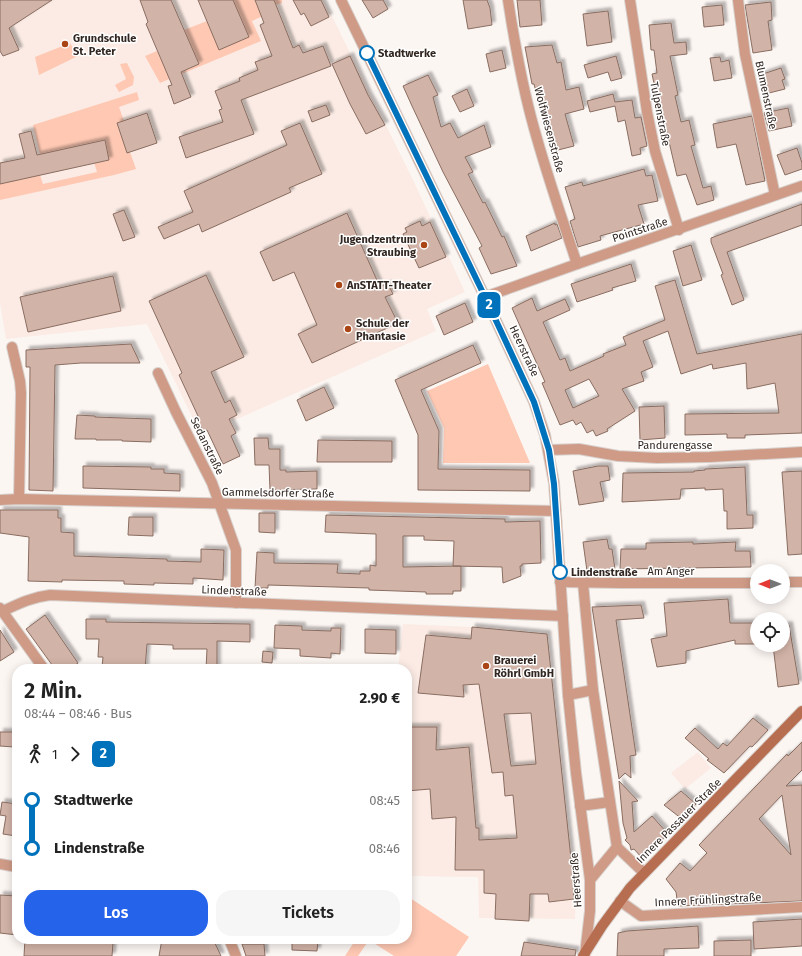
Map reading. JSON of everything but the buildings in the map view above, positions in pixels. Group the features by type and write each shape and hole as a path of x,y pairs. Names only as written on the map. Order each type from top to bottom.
{"main road":[{"name":"Innere Passauer Straße","path":"585,955 620,901 644,873 802,711"}],"street":[{"name":"Heerstraße","path":"341,0 485,297 534,402 549,450 554,484 568,695 590,880 590,911 585,955"},
{"name":"Wolfwiesenstraße","path":"508,0 513,32 540,151 577,264"},
{"name":"Tulpenstraße","path":"630,0 647,112 655,150 678,230"},
{"name":"Blumenstraße","path":"738,0 745,54 776,195"},
{"name":"Pointstraße","path":"485,297 802,186"},
{"path":"12,347 20,381 21,393 19,499"},
{"name":"Sedanstraße","path":"158,373 212,483 236,550 236,603"},
{"name":"Pandurengasse","path":"549,450 579,449 618,456 657,458 802,452"},
{"name":"Gammelsdorfer Straße","path":"0,500 19,499 556,511"},
{"name":"Am Anger","path":"560,582 750,583"},
{"path":"583,582 592,690 617,847 644,873"},
{"path":"790,582 802,582"},
{"name":"Lindenstraße","path":"1,609 38,596 50,595 563,616"},
{"path":"1,609 40,664"},
{"path":"568,695 592,690"},
{"path":"580,806 610,802"},
{"path":"590,880 617,847"},
{"path":"0,864 12,866"},
{"name":"Innere Frühlingstraße","path":"620,901 641,916 802,907"},
{"path":"231,944 236,956"}],"shaded area":[{"path":"0,0 324,0 414,182 465,292 427,309 436,331 201,435 147,324 6,339 0,303"},
{"path":"233,0 255,0 258,7 273,0 282,0 282,3 275,5 276,10 252,21 261,41 160,83 145,56 157,51 169,77 199,64 184,30 207,21"},
{"path":"70,43 78,56 39,75 35,57"},
{"path":"127,63 134,77 133,85 119,92 115,85 126,79 120,64"},
{"path":"137,92 139,100 119,107 124,121 117,123 127,153 130,152 136,169 0,200 0,182 40,175 43,184 97,172 94,162 40,155 33,125"},
{"path":"488,364 530,463 443,463 444,428 427,391"},
{"path":"403,624 472,627 547,634 576,892 575,919 479,918 478,877 412,876 412,664 399,664"},
{"path":"698,752 711,768 685,789 671,773"},
{"path":"412,899 469,937 456,956 394,956 375,944 412,944"},
{"path":"353,944 366,944 358,956 345,956"}],"bus line":[{"name":"2","path":"367,53 485,297 540,418 549,450 554,484 560,572"}],"place":[{"name":"Grundschule St. Peter","path":"65,44"},
{"name":"Stadtwerke","path":"367,53"},
{"name":"Jugendzentrum Straubing","path":"424,245"},
{"name":"AnSTATT-Theater","path":"339,285"},
{"name":"Schule der Phantasie","path":"348,329"},
{"name":"Lindenstraße","path":"560,572"},
{"name":"Brauerei Röhrl GmbH","path":"486,666"}]}
